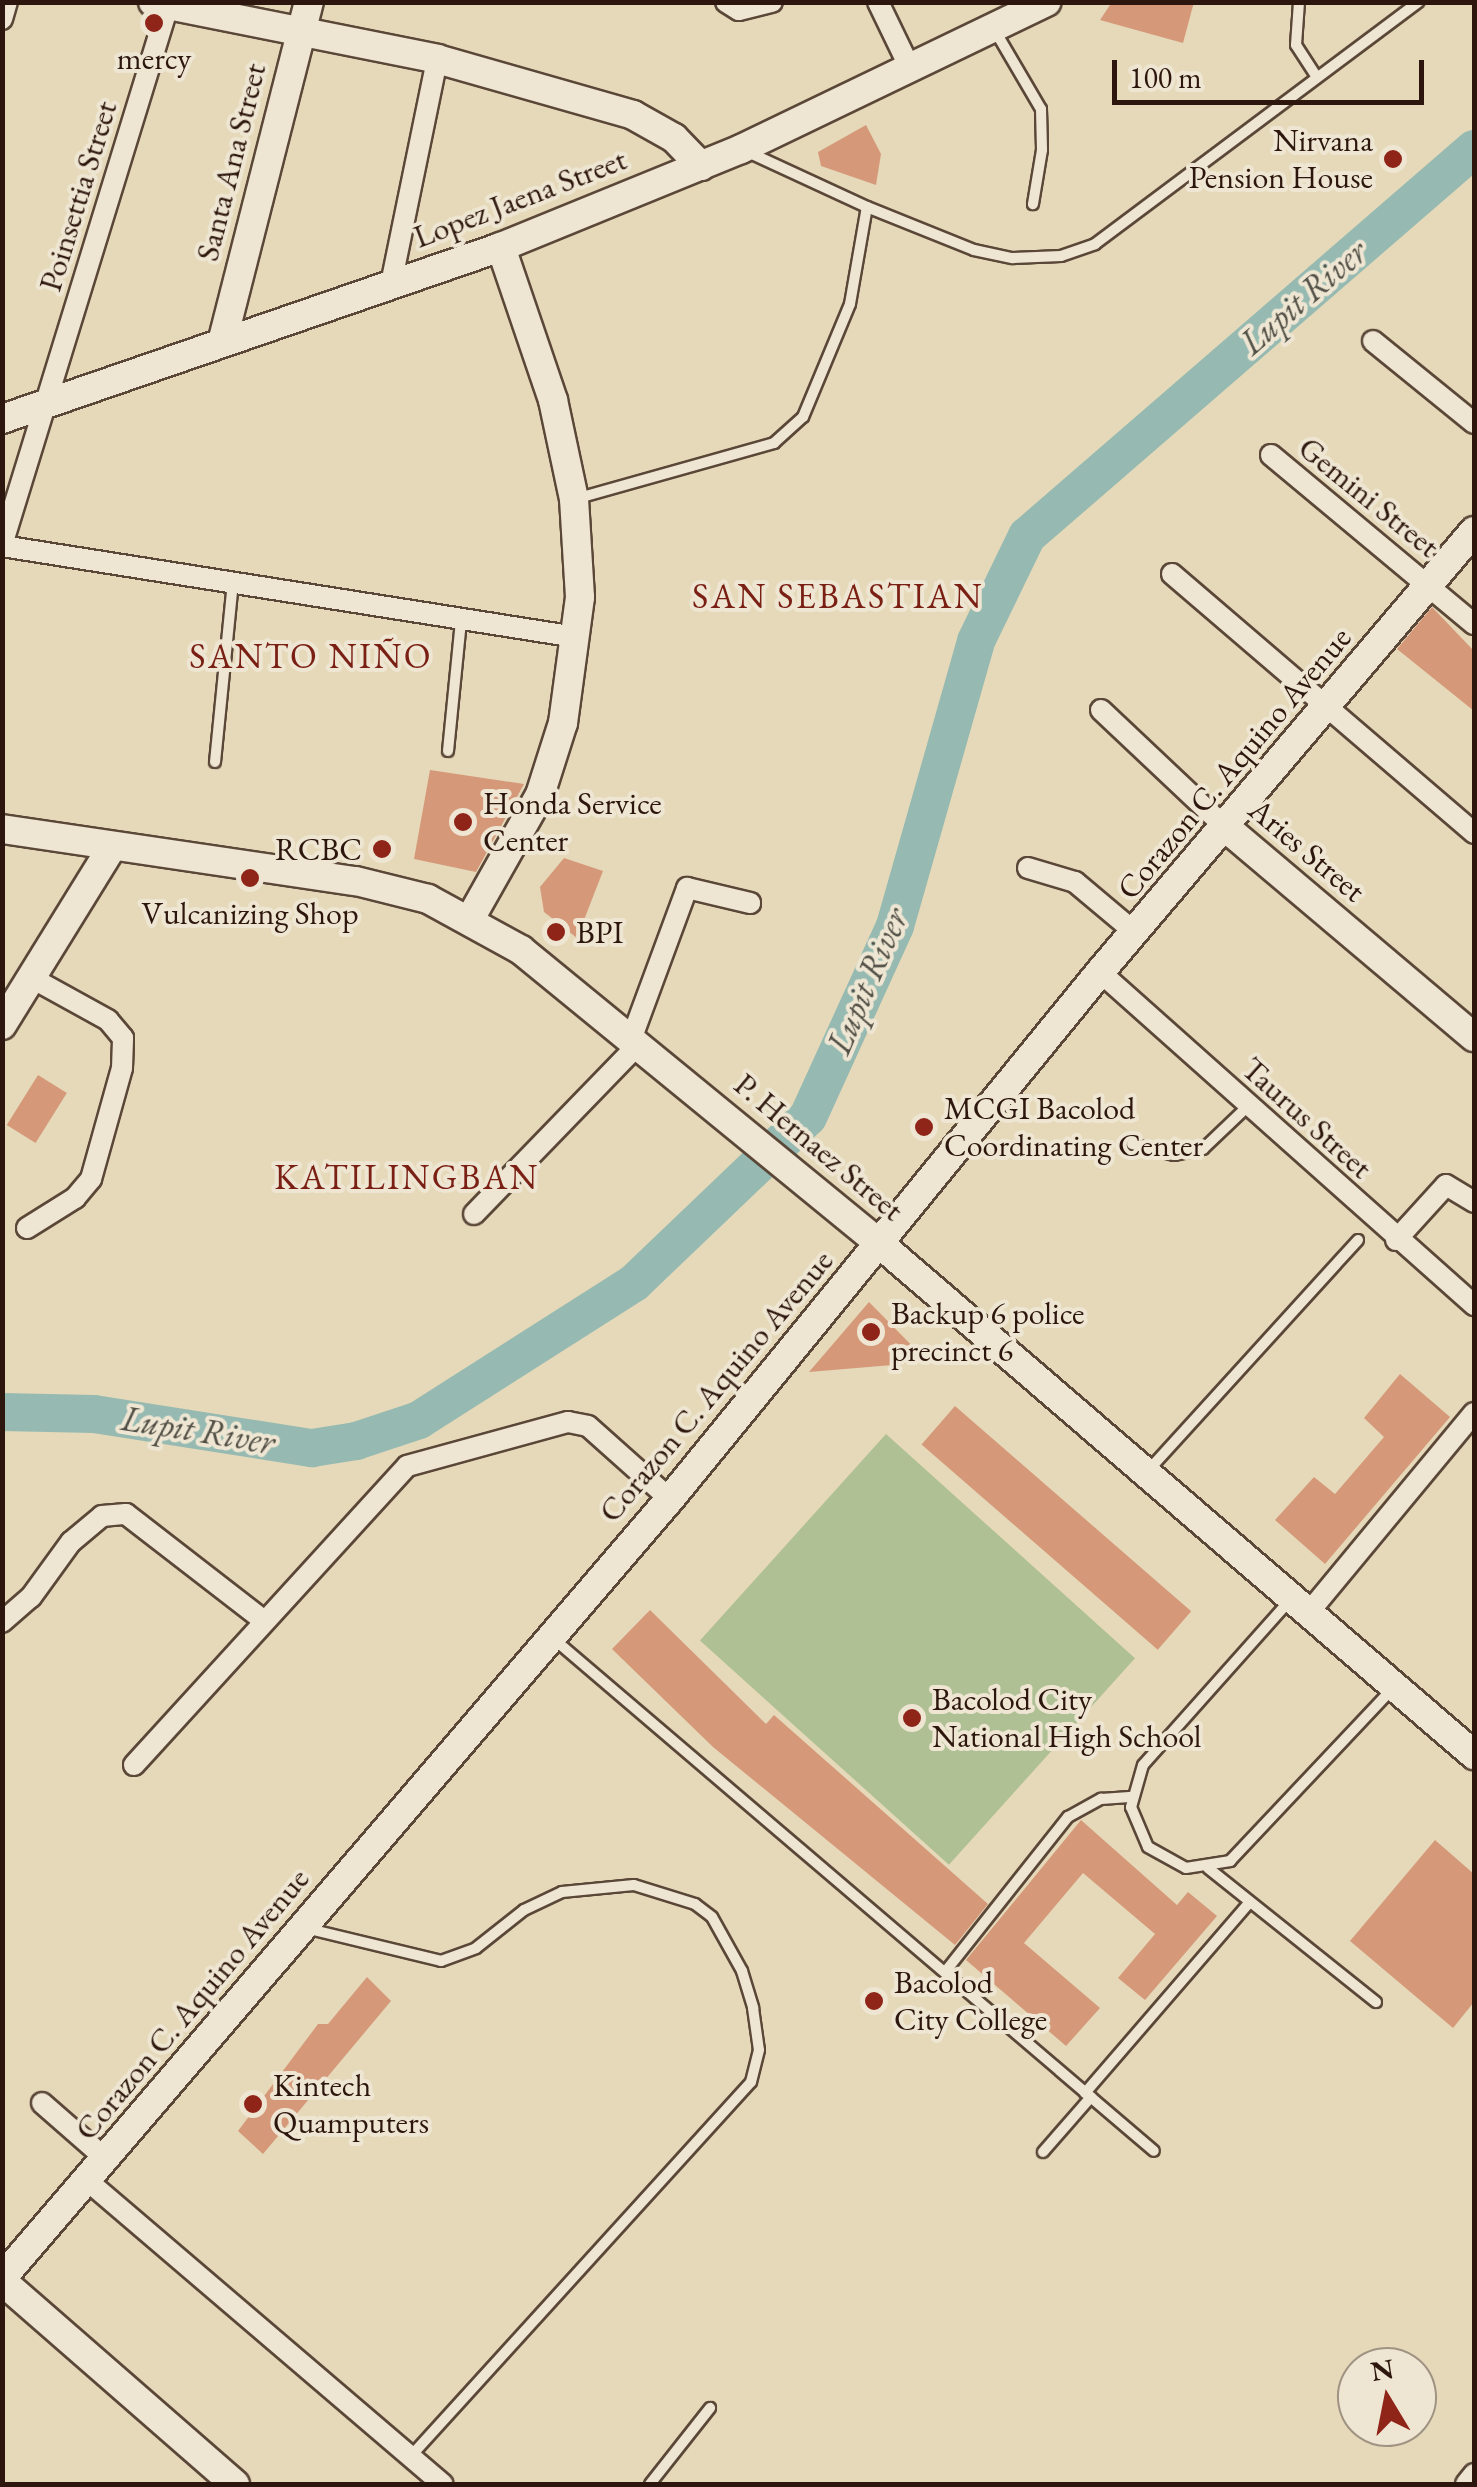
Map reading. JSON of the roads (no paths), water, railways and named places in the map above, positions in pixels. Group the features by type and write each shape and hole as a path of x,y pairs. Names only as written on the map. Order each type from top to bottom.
{"street":[{"path":"2,19 8,2"},
{"name":"Santa Ana Street","path":"223,339 308,2"},
{"path":"726,2 739,10 772,2"},
{"path":"878,2 909,66"},
{"name":"Lopez Jaena Street","path":"2,419 223,339 502,247 740,149 1046,2"},
{"path":"160,4 437,59 633,115 674,138 700,166"},
{"name":"Poinsettia Street","path":"2,546 48,405 160,4"},
{"path":"390,284 437,59"},
{"path":"470,919 540,795 564,723 576,638 574,499 553,400 502,247"},
{"path":"1373,340 1474,423"},
{"name":"Gemini Street","path":"1271,455 1474,624"},
{"name":"Corazon C. Aquino Avenue","path":"2,2279 108,2160 301,1928 670,1500 1100,972 1137,934 1474,532"},
{"path":"2,546 576,638"},
{"path":"1172,574 1474,833"},
{"name":"Aries Street","path":"1100,710 1224,826 1474,1037"},
{"name":"P. Hernaez Street","path":"2,829 112,848 356,880 428,899 470,919 636,1040 880,1244 1474,1755"},
{"path":"2,1024 112,848"},
{"path":"1028,868 1075,882 1137,934"},
{"path":"474,1214 636,1040 687,888 750,903"},
{"name":"Taurus Street","path":"1100,972 1396,1240 1474,1305"},
{"path":"27,1228 75,1198 92,1179 122,1068 123,1038 108,1020 32,978"},
{"path":"1396,1240 1446,1186 1474,1202"},
{"path":"1300,1604 1474,1413"},
{"path":"134,1765 392,1475 426,1460 568,1422 588,1426 670,1500"},
{"path":"2,1622 31,1597 71,1542 102,1516 126,1514 264,1620"},
{"path":"42,2103 108,2160"},
{"path":"89,2182 443,2484"},
{"path":"2,2279 235,2484"},
{"path":"1466,2484 1474,2474"}],"lane":[{"path":"1299,2 1296,45 1316,77"},
{"path":"740,149 974,250 1013,258 1061,256 1095,244 1419,2"},
{"path":"994,28 1041,109 1042,150 1032,204"},
{"path":"574,499 774,443 792,432 850,304 867,206"},
{"path":"215,762 233,583"},
{"path":"448,751 461,620"},
{"path":"1132,1144 1174,1155 1203,1149 1249,1105"},
{"path":"1146,1474 1358,1240"},
{"path":"1300,1604 1143,1765 1132,1797 1136,1828 1148,1847 1176,1864 1208,1868 1230,1861 1257,1839 1395,1686"},
{"path":"550,1636 1154,2151"},
{"path":"945,1972 1068,1817 1101,1798 1132,1797"},
{"path":"1208,1868 1376,2002"},
{"path":"301,1928 441,1961 460,1957 524,1910 562,1892 634,1885 695,1904 712,1918 742,1971 753,2008 759,2050 751,2082 409,2458"},
{"path":"1043,2152 1250,1902"},
{"path":"650,2484 710,2408"}],"waterway":[{"name":"Lupit River","path":"2,1412 94,1414 312,1448 356,1441 419,1420 634,1283 808,1117 895,926 976,641 1027,536 1474,149"}],"place":[{"name":"mercy","path":"154,23"},
{"name":"Nirvana Pension House","path":"1393,159"},
{"name":"Honda Service Center","path":"463,822"},
{"name":"RCBC","path":"382,849"},
{"name":"Vulcanizing Shop","path":"250,878"},
{"name":"BPI","path":"556,932"},
{"name":"MCGI Bacolod Coordinating Center","path":"924,1127"},
{"name":"Backup 6 police precinct 6","path":"871,1332"},
{"name":"Bacolod City National High School","path":"912,1718"},
{"name":"Bacolod City College","path":"874,2001"},
{"name":"Kintech Quamputers","path":"253,2104"}],"district":[{"name":"SAN SEBASTIAN","path":"838,596"},
{"name":"SANTO NIÑO","path":"311,656"},
{"name":"KATILINGBAN","path":"407,1177"}]}
